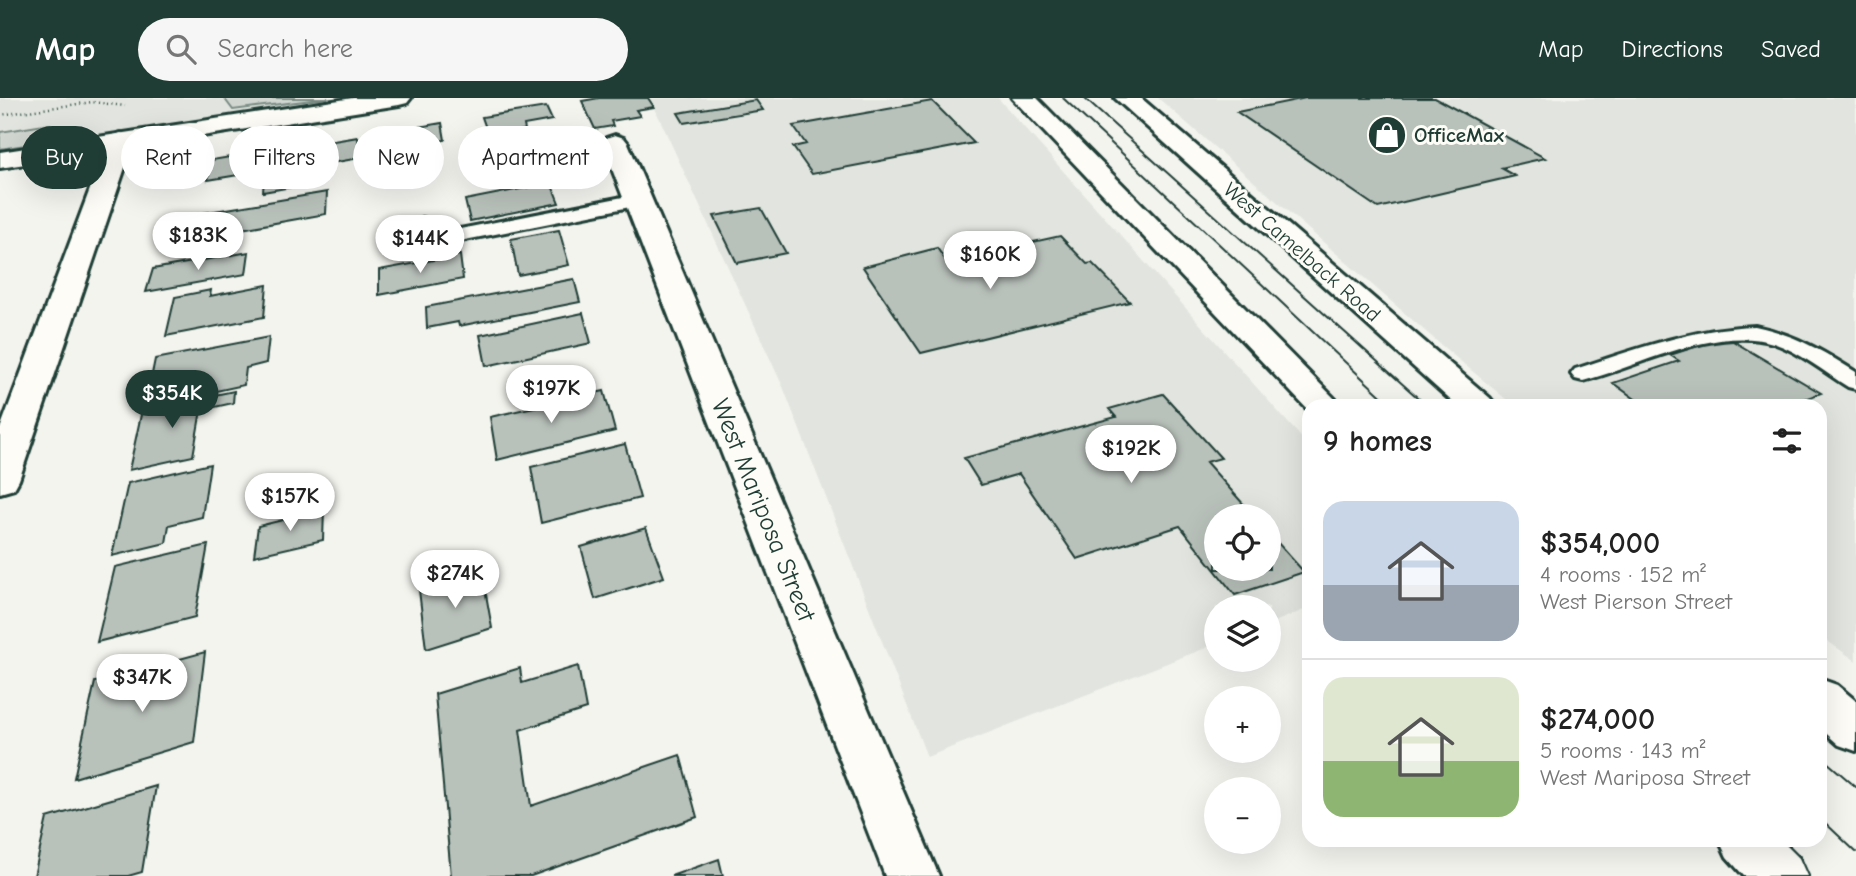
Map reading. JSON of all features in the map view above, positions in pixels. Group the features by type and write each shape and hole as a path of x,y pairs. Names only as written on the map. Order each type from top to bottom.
{"street":[{"path":"135,126 399,98"},
{"path":"1024,98 1317,399"},
{"name":"West Camelback Road","path":"1127,98 1470,399"},
{"path":"0,160 121,128"},
{"path":"0,480 121,141"},
{"name":"West Mariposa Street","path":"615,143 912,876"},
{"path":"1827,705 1856,730"},
{"path":"1752,847 1780,876"}],"lane":[{"path":"422,224 423,232 435,237 455,236 638,200"},
{"path":"1745,332 1856,399"},
{"path":"1583,374 1720,333 1745,332 1778,337 1856,382"}],"path":[{"path":"0,115 92,102 119,104 127,107 126,126"}],"shaded area":[{"path":"0,98 352,98 169,126 121,126 121,133 107,136 107,126 21,126 21,149 0,152"},
{"path":"224,98 328,98 233,110"},
{"path":"650,98 998,98 1302,438 1302,611 1281,619 1281,595 1204,595 1204,649 927,757 783,387"},
{"path":"1158,98 1856,98 1856,661 1827,641 1827,399 1506,399"},
{"path":"21,129 21,146 0,149 0,132"}],"building":[{"path":"599,98 648,98 654,107 636,110 640,116 611,121 613,126 594,126 582,101"},
{"name":"OfficeMax","path":"1306,98 1435,98 1545,158 1501,168 1515,176 1378,208 1237,112"},
{"path":"756,100 763,110 684,123 678,113"},
{"path":"932,101 974,143 812,174 793,147 806,144 793,126"},
{"path":"546,107 552,120 524,126 485,126 482,117"},
{"path":"353,138 353,159 339,162 339,140"},
{"path":"229,157 229,177 215,179 215,159"},
{"path":"521,189 553,189 559,203 470,221 465,200"},
{"path":"327,192 326,214 156,244 162,220"},
{"path":"761,208 786,253 737,263 714,216"},
{"path":"559,230 569,265 518,275 511,239"},
{"path":"1060,236 1087,264 1092,263 1130,302 921,353 863,267 937,248 946,261"},
{"path":"249,252 246,274 146,292 153,269"},
{"path":"460,255 463,279 379,295 379,270"},
{"path":"574,279 580,302 459,326 458,322 427,328 426,307"},
{"path":"267,285 264,317 166,336 175,297 211,290 210,296"},
{"path":"583,313 591,343 486,366 480,335"},
{"path":"269,337 266,363 246,368 244,385 198,395 201,378 149,389 155,359"},
{"path":"1726,337 1821,393 1805,399 1635,399 1613,383 1679,361 1670,355"},
{"path":"234,391 233,403 201,410 193,456 129,470 142,410"},
{"path":"604,391 615,431 497,460 490,417"},
{"path":"1163,394 1221,458 1206,462 1243,504 1204,504 1204,556 1180,526 1077,559 1019,474 981,485 964,458 1116,417 1109,409"},
{"path":"625,444 640,498 541,523 531,467"},
{"path":"210,464 202,517 169,525 166,543 112,556 128,483"},
{"path":"324,510 323,540 254,556 258,526"},
{"path":"646,528 664,577 595,599 581,547"},
{"path":"208,545 195,617 97,642 115,567"},
{"path":"1281,546 1302,570 1302,573 1281,580"},
{"path":"482,572 492,628 426,649 419,590"},
{"path":"1224,581 1277,581 1235,595"},
{"path":"205,652 194,742 74,778 95,682"},
{"path":"578,666 586,709 520,730 531,806 680,755 697,817 531,876 451,876 435,694 520,668 522,683"},
{"path":"156,786 142,872 128,876 34,876 47,818"},
{"path":"719,859 723,876 671,876"}],"tram line":[{"path":"1063,98 1385,399"},
{"path":"1084,98 1419,399"},
{"path":"1827,762 1856,787"},
{"path":"1827,825 1856,852"}],"place":[{"name":"OfficeMax","path":"1387,135"}]}
